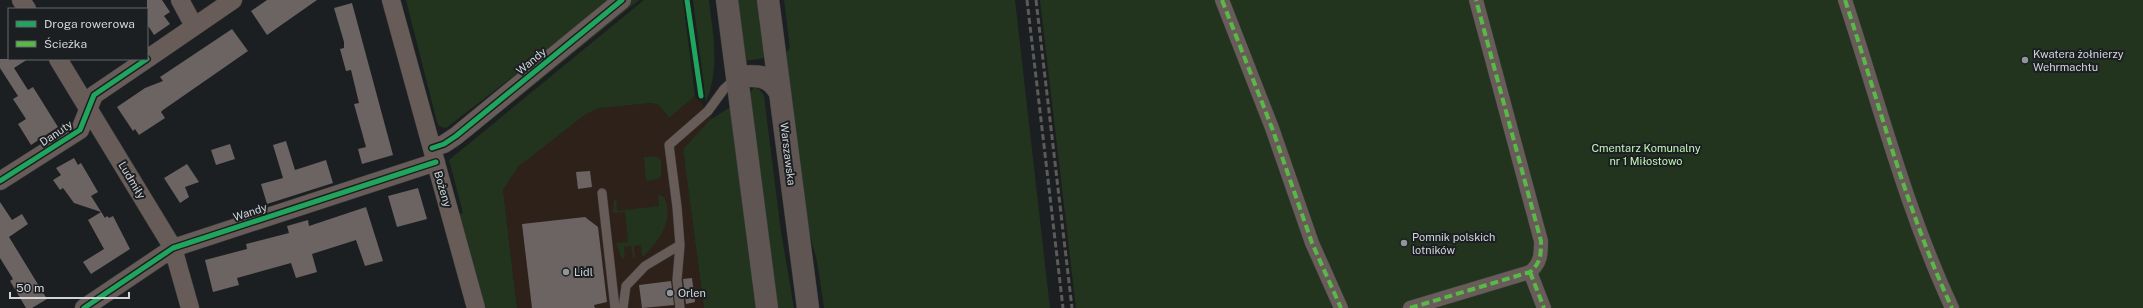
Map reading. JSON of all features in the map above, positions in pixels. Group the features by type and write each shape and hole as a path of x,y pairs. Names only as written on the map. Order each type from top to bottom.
{"main road":[{"path":"728,0 766,308"},
{"name":"Warszawska","path":"768,0 808,308"},
{"path":"737,77 756,75 764,77 772,81 780,93"}],"street":[{"path":"180,0 194,26"},
{"name":"Danuty","path":"148,58 233,0"},
{"name":"Bożeny","path":"391,0 476,308"},
{"name":"Wandy","path":"84,308 173,248 434,155 444,144 456,136 622,0"},
{"path":"1222,0 1272,128 1312,243 1341,308"},
{"path":"1410,308 1530,272 1539,263 1541,256 1541,241 1476,0"},
{"path":"1845,0 1908,200 1933,267 1952,308"},
{"name":"Ludmiły","path":"59,60 173,248 190,308"},
{"name":"Danuty","path":"0,181 80,130 94,95 146,60"},
{"path":"1530,272 1544,308"}],"lane":[{"path":"680,308 677,280 680,245 677,207 668,145 708,111 724,90 737,77"},
{"path":"602,193 615,308"},
{"path":"624,308 626,286 645,266 680,245"}],"shaded area":[{"path":"695,96 708,111 712,119 683,149 704,308 517,308 503,190 518,167 586,114 599,108 652,103 659,105 669,118"}],"green space":[{"path":"406,0 612,0 446,128 439,126 437,122"},
{"path":"632,0 639,0 470,137 468,133"},
{"path":"644,0 683,0 695,96 669,118 659,105 652,103 599,108 586,114 518,167 503,190 517,308 485,308 458,214 463,213 449,160"},
{"path":"693,0 709,0 714,39 713,76 706,102"},
{"path":"737,0 759,0 766,58 744,61"},
{"path":"784,0 1015,0 1050,308 824,308 817,261 805,217 783,56 790,48"},
{"name":"Cmentarz Komunalny nr 1 Miłostowo","path":"1040,0 2143,0 2143,308 1076,308"},
{"path":"754,87 760,90 764,96 781,232 794,308 775,308 749,95"},
{"path":"732,106 758,308 704,308 683,149 710,120"},
{"path":"656,156 661,160 661,176 658,179 646,181 644,157"},
{"path":"658,194 664,197 667,205 668,214 664,229 644,256 642,255 641,245 634,246 635,257 633,258 631,246 624,247 625,257 622,259 616,243 628,242 625,212 613,213 614,200 616,199 617,211 659,206"}],"building":[{"path":"147,0 162,0 170,12 164,16 170,24 154,35 148,26"},
{"path":"267,0 317,0 267,35 251,11"},
{"path":"352,3 393,155 362,164 358,149 366,147 354,104 359,103 351,70 346,71 340,49 344,48 344,42 334,8"},
{"path":"232,29 248,51 163,110 161,112 165,118 139,135 135,129 133,131 117,107 145,88 163,81 160,77"},
{"path":"0,59 26,60 14,68 28,90 33,87 58,127 31,145 18,124 26,119 13,99 18,96 0,68"},
{"path":"286,141 295,170 326,160 333,183 267,204 261,184 283,178 273,145"},
{"path":"230,144 235,159 216,165 211,150"},
{"path":"74,158 78,165 81,163 98,192 91,196 105,218 107,216 109,218 113,216 130,249 91,274 83,262 104,249 88,220 101,212 74,203 63,188 60,190 53,180 61,175 56,168"},
{"path":"187,164 199,182 185,187 189,197 180,203 164,178"},
{"path":"590,171 592,187 578,189 576,172"},
{"path":"418,188 427,219 397,227 388,196"},
{"path":"0,202 12,220 22,214 28,224 9,237 47,299 32,308 26,308 10,281 13,279 0,258"},
{"path":"366,207 383,261 365,266 356,240 312,254 317,272 296,278 291,263 237,278 239,285 213,292 205,260 247,249 246,244 289,233 287,226 308,220 309,226"},
{"name":"Lidl","path":"585,217 598,227 607,302 594,305 595,308 532,308 522,224"},
{"path":"692,278 695,302 686,304 683,279"},
{"path":"671,281 674,305 642,308 639,285"}],"railway":[{"path":"1027,0 1063,308"},
{"path":"1036,0 1072,308"}],"marked path":[{"path":"1222,0 1272,128 1312,243 1341,308"},
{"path":"1410,308 1530,272 1534,269 1540,258 1541,241 1476,0"},
{"path":"1845,0 1907,194 1921,233 1952,308"},
{"path":"1530,272 1544,308"}],"cycle path":[{"path":"432,148 444,144 456,136 622,0"},
{"path":"687,0 701,96"},
{"path":"0,181 80,130 94,95 146,60"},
{"path":"84,308 173,248 436,162"}],"place":[{"name":"Kwatera żołnierzy Wehrmachtu","path":"2025,60"},
{"name":"Pomnik polskich lotników","path":"1404,243"},
{"name":"Lidl","path":"566,272"},
{"name":"Orlen","path":"670,293"}]}
